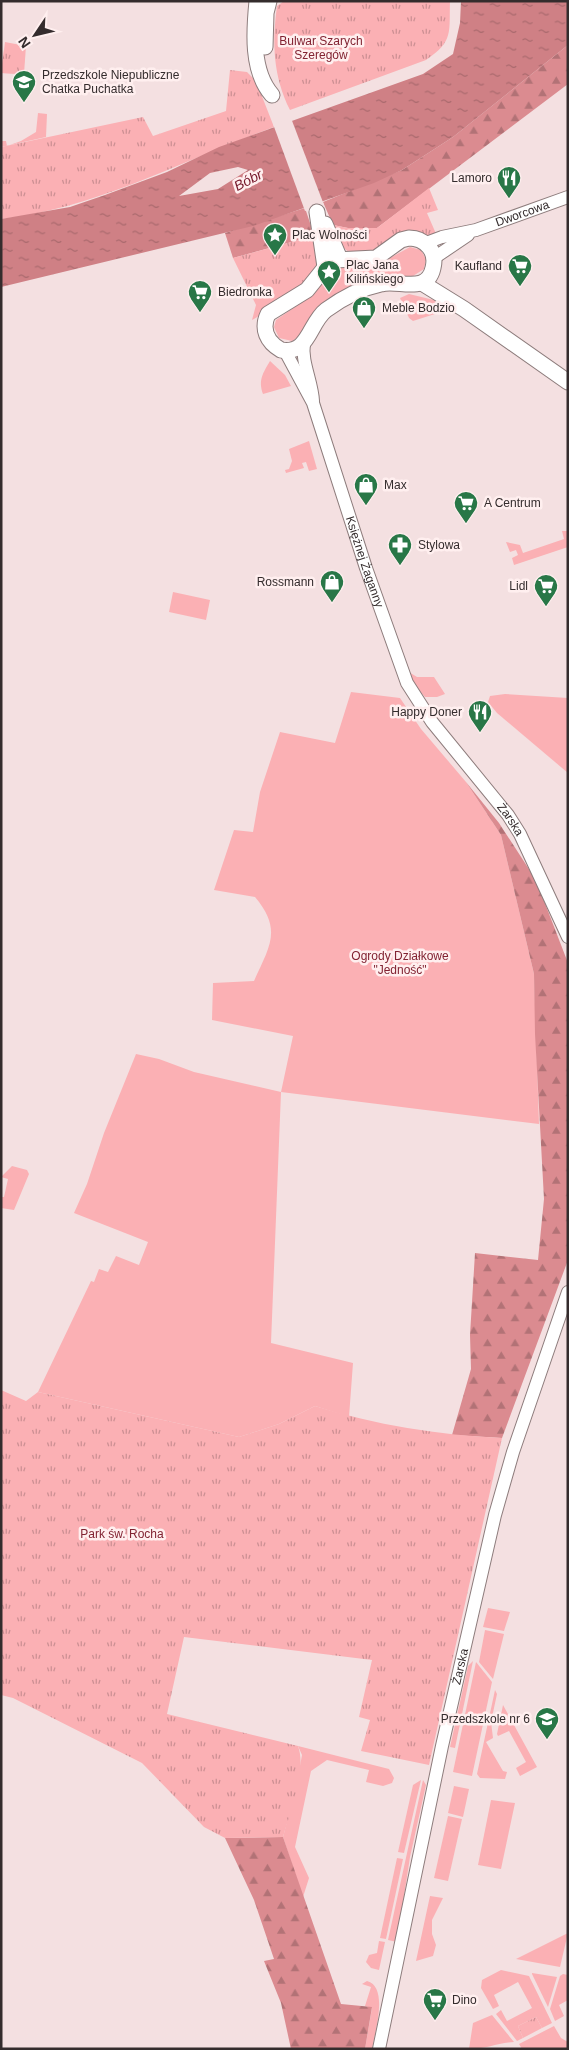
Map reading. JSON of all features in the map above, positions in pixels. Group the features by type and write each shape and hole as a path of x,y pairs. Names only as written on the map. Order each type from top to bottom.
{"main road":[{"path":"257,1 254,24 259,67 266,88 272,96 264,38 269,1"},
{"path":"325,267 317,212 328,229 340,259"},
{"path":"434,263 422,283 412,286 398,282 379,284 342,301 318,318 304,343 296,349 285,351 268,339 264,327 266,320 274,309 307,290 331,262 340,259 368,260 376,258 401,240 409,238 417,238 426,244 445,286 460,300 464,309"},
{"path":"422,283 464,309 568,382"}],"street":[{"name":"Dworcowa","path":"426,244 442,237 476,230 568,197"},
{"name":"Dworcowa","path":"434,263 476,230"},
{"name":"Księżnej Żaganny","path":"304,343 302,352 312,388 313,403"},
{"name":"Księżnej Żaganny","path":"285,351 313,403 398,660 410,689 428,716"},
{"name":"Żarska","path":"428,716 508,815 520,834 568,937"},
{"name":"Żarska","path":"379,2049 442,1746 495,1515 513,1452 568,1292"}],"green space":[{"name":"Bulwar Szarych Szeregów","path":"284,1 450,1 448,35 441,47 426,60 290,110 280,85 274,46 277,6"},
{"path":"5,42 26,46 24,74 1,73"},
{"path":"568,45 568,84 377,228 348,228 333,225 323,202 402,170 453,137"},
{"path":"4,50 19,52 19,74 1,73"},
{"path":"230,70 247,72 256,81 274,127 106,194 72,205 1,219 1,147 143,117 153,136 226,111"},
{"path":"38,113 47,114 46,137 9,145 21,141 36,132"},
{"path":"1,141 6,141 7,146 1,147"},
{"path":"429,188 438,210 427,213 437,236 393,250 368,254 349,252 341,244 333,225 348,228 377,228"},
{"path":"305,208 313,232 299,240 233,258 225,233"},
{"name":"Plac Wolności","path":"313,232 318,256 316,267 310,277 303,286 283,302 252,320 256,305 233,258 299,240"},
{"name":"Plac Jana Kilińskiego","path":"410,247 421,250 426,259 424,269 413,276 397,277 314,314 298,337 292,341 279,338 274,327 276,320 305,300 336,268 377,265"},
{"path":"409,294 434,300 443,306 438,313 413,321 409,318 400,298"},
{"path":"270,361 285,375 291,386 263,394 261,381"},
{"path":"309,441 317,469 309,471 306,462 302,463 304,468 286,473 285,470 289,469 292,461 289,449"},
{"path":"562,531 568,531 568,547 514,565 512,558 518,555 516,550 510,552 506,542 520,545 523,553 564,539"},
{"path":"173,592 210,600 206,620 169,612"},
{"path":"409,672 417,677 434,677 445,694 437,697 425,697 414,684"},
{"name":"Ogrody Działkowe \"Jedność\"","path":"351,692 400,698 421,729 466,782 501,835 534,974 539,1124 281,1092 293,1036 212,1020 213,983 254,981 271,939 269,919 255,897 214,890 234,830 253,832 260,792 280,732 335,743"},
{"path":"505,694 568,698 568,773 497,713 488,702 490,696"},
{"path":"466,782 499,823 536,880 568,963 568,1260 502,1438 452,1435 471,1369 470,1335 475,1253 538,1260 544,1199 535,1034 534,974 501,835"},
{"path":"136,1054 159,1059 194,1072 281,1092 271,1343 353,1363 349,1417 315,1406 279,1424 239,1437 38,1392 91,1281 94,1282 99,1269 108,1272 116,1256 139,1265 148,1242 74,1213 87,1184 104,1133"},
{"path":"12,1166 27,1170 29,1174 14,1210 1,1208 1,1197 4,1197 8,1179 1,1177"},
{"name":"Park św. Rocha","path":"1,1390 26,1401 38,1392 239,1437 279,1424 315,1406 361,1419 407,1428 502,1438 429,1765 361,1751 370,1720 359,1717 372,1660 184,1637 167,1714 298,1746 300,1756 299,1779 283,1837 225,1838 204,1827 142,1763 13,1698 1,1695"},
{"path":"488,1608 510,1612 504,1631 483,1627"},
{"path":"485,1630 504,1634 493,1679 479,1662"},
{"path":"473,1661 455,1748 450,1747 468,1666"},
{"path":"476,1662 492,1682 472,1776 453,1772"},
{"path":"495,1690 497,1694 491,1722 493,1738 486,1742 503,1771 507,1772 505,1779 480,1778 477,1774"},
{"path":"503,1705 537,1767 520,1776 516,1768 526,1762 509,1731 498,1736 497,1734"},
{"path":"298,1746 389,1769 394,1778 392,1783 383,1786 366,1782 369,1770 327,1760 311,1771 295,1847 309,1878 303,1897 283,1837 296,1788 302,1755"},
{"path":"421,1780 404,1853 398,1852 413,1785"},
{"path":"423,1780 426,1785 410,1857 397,1942 388,1940"},
{"path":"454,1786 469,1789 463,1817 448,1813"},
{"path":"491,1800 515,1803 501,1869 478,1865"},
{"path":"448,1816 462,1819 448,1881 434,1878"},
{"path":"283,1837 341,2004 372,2007 365,2049 291,2049 281,2003 264,1961 274,1959 254,1900 225,1838"},
{"path":"397,1858 403,1859 386,1939 380,1938"},
{"path":"430,1896 443,1898 432,1920 432,1934 436,1945 433,1956 416,1961"},
{"path":"568,1933 560,1967 516,1959"},
{"path":"379,1941 385,1942 379,1970 371,1968 366,1962 369,1955 377,1953"},
{"path":"501,1970 529,1976 552,2023 542,2028 536,2017 518,2026 523,2038 517,2041 496,2014 501,2010 507,2021 532,2008 518,1982 494,1995 499,2006 493,2009 481,1988 482,1980"},
{"path":"532,1974 557,1977 548,2007"},
{"path":"563,1974 568,1975 568,2000 559,2005 564,2016 555,2021 550,2009 560,1976"},
{"path":"367,1981 374,1985 379,2001 378,2022 372,2049 365,2049 372,2008 365,2006 371,1987 362,1984"},
{"path":"492,2015 514,2042 469,2049 473,2023"},
{"path":"536,2017 542,2028 523,2038 518,2026"},
{"path":"554,2026 561,2038 568,2042 568,2049 522,2049 519,2044"}],"water":[{"name":"Bóbr","path":"461,1 568,1 568,45 453,137 402,170 374,183 253,226 1,287 1,219 70,207 105,195 167,172 219,147 423,74 453,54 460,23","holes":["238,167 248,170 218,189 179,196 210,173"]}],"pier":[{"path":"291,118 324,205 305,211 273,124"}],"place":[{"name":"Przedszkole Niepubliczne Chatka Puchatka","path":"24,103"},
{"name":"Lamoro","path":"509,199"},
{"name":"Plac Wolności","path":"275,256"},
{"name":"Kaufland","path":"520,287"},
{"name":"Plac Jana Kilińskiego","path":"329,293"},
{"name":"Biedronka","path":"200,313"},
{"name":"Meble Bodzio","path":"364,329"},
{"name":"Max","path":"366,506"},
{"name":"A Centrum","path":"466,524"},
{"name":"Stylowa","path":"400,566"},
{"name":"Rossmann","path":"332,603"},
{"name":"Lidl","path":"546,607"},
{"name":"Happy Doner","path":"480,733"},
{"name":"Przedszkole nr 6","path":"547,1740"},
{"name":"Dino","path":"435,2021"}]}
